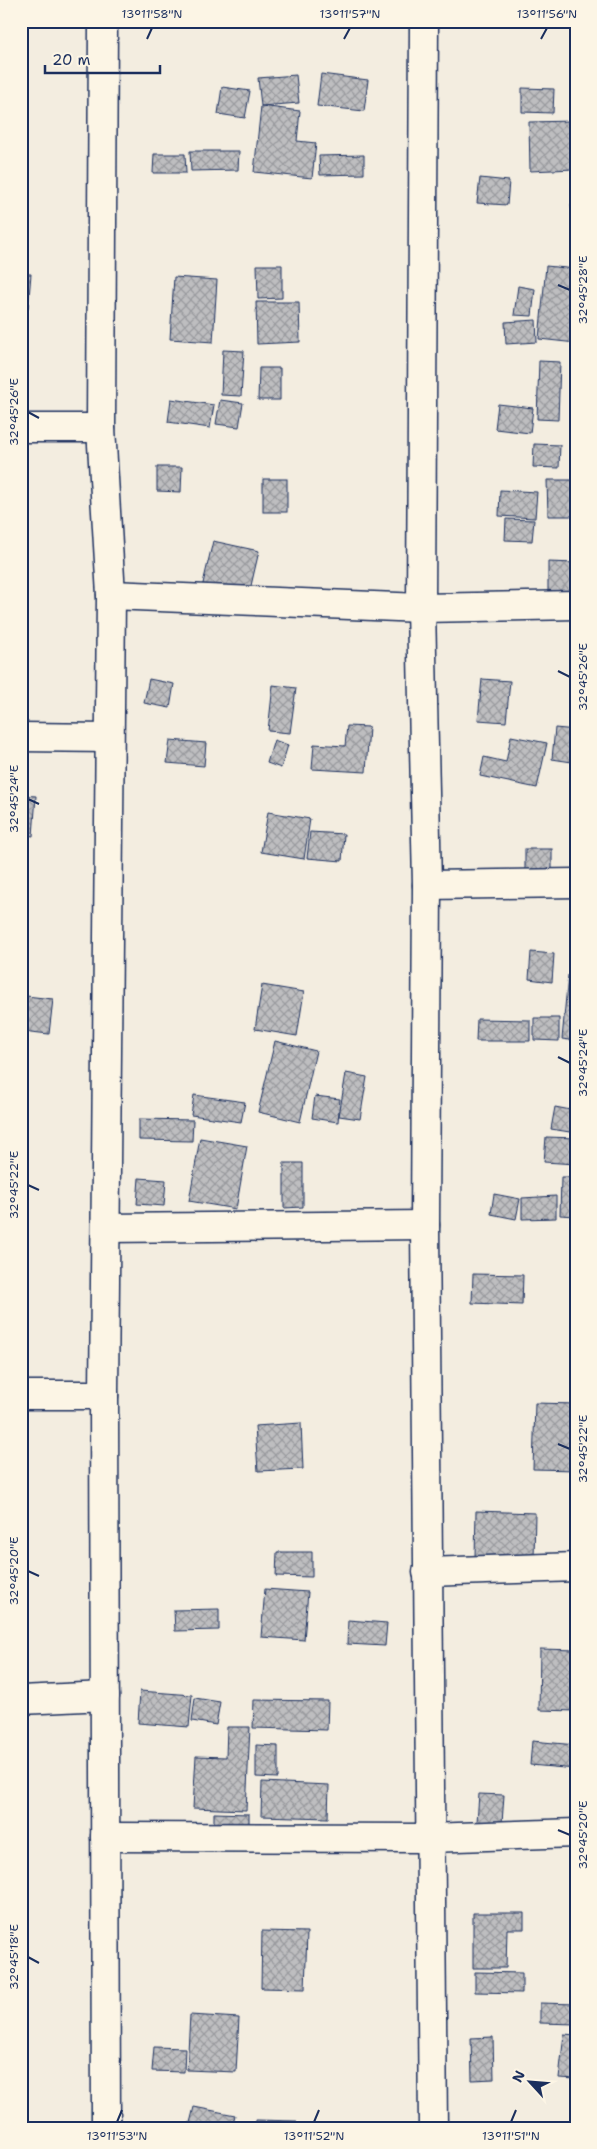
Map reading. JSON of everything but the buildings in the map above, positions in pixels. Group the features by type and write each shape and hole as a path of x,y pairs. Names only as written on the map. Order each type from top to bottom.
{"street":[{"path":"103,21 101,428 111,596 104,1395 106,2128"},
{"path":"424,21 421,608 427,885 425,1225 433,2128"},
{"path":"21,428 101,428"},
{"path":"111,596 421,608 576,605"},
{"path":"21,737 109,738"},
{"path":"427,885 576,883"},
{"path":"106,1228 425,1225"},
{"path":"21,1395 104,1395"},
{"path":"427,1572 576,1567"},
{"path":"21,1700 105,1696"},
{"path":"105,1836 429,1838 576,1833"}]}
